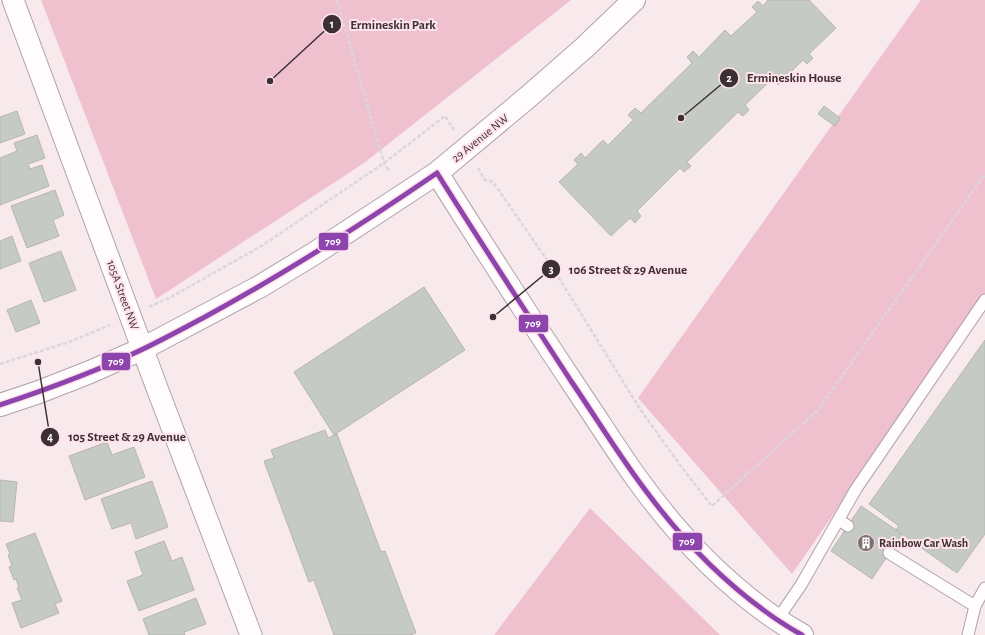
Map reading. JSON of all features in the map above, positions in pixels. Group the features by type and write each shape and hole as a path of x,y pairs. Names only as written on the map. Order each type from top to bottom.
{"street":[{"name":"105A Street NW","path":"12,0 250,635"},
{"name":"29 Avenue NW","path":"0,405 40,392 142,349 258,287 309,257 388,206 437,172 528,97 584,48 634,0"},
{"path":"437,172 551,351 639,482 687,541 730,583 777,620 802,635"}],"lane":[{"path":"777,620 843,523 856,489 985,300"},
{"path":"889,553 913,568 980,603"},
{"path":"968,635 985,588"}],"path":[{"path":"337,0 384,163 390,172"},
{"path":"158,303 262,244 384,163 445,116 452,126"},
{"path":"485,180 493,182 554,270 640,409 683,469 712,506 818,410 985,174"},
{"path":"0,364 68,342 114,323"}],"shaded area":[{"path":"41,0 571,0 364,163 156,299"},
{"path":"921,0 985,0 985,296 792,574 638,398"},
{"path":"590,508 720,635 494,635"}],"building":[{"path":"768,0 809,0 836,28 809,54 813,58 807,64 803,60 778,85 772,79 745,105 749,110 743,116 738,112 687,162 691,166 684,172 680,168 637,211 641,216 635,223 630,218 611,236 559,182 578,164 574,160 581,153 585,158 603,140 608,145 633,120 628,115 635,108 641,113 692,63 687,57 693,51 699,57 725,30 731,36 757,12 752,7 758,1 763,6"},
{"path":"824,106 840,118 835,126 818,114"},
{"path":"17,111 25,134 0,143 0,117"},
{"path":"37,135 45,158 28,164 30,169 42,165 49,186 0,205 0,158 17,151 14,143"},
{"path":"55,190 64,215 53,220 59,236 27,248 11,206"},
{"path":"12,236 21,261 0,269 0,241"},
{"path":"61,251 76,290 44,302 29,263"},
{"path":"424,287 465,350 334,435 294,372"},
{"path":"31,300 40,323 16,332 7,310"},
{"path":"985,340 985,534 957,573 896,530 899,526 869,504"},
{"path":"325,430 328,438 337,434 381,552 385,551 416,633 410,635 334,635 314,580 309,582 264,461 274,458 271,450"},
{"path":"107,442 112,455 134,447 145,477 85,500 69,456"},
{"path":"0,480 17,482 13,522 0,521"},
{"path":"152,481 168,527 136,539 131,523 112,529 101,499"},
{"name":"Rainbow Car Wash","path":"861,506 902,534 872,579 831,551"},
{"path":"35,533 62,601 55,604 59,613 21,628 12,603 22,600 17,588 19,587 16,579 14,580 9,567 12,566 8,555 10,554 6,544"},
{"path":"164,541 172,561 182,557 194,590 139,611 127,581 143,575 135,552"},
{"path":"196,598 206,624 184,632 185,635 149,635 143,619"}],"transit line":[{"name":"709","path":"437,173 609,439 663,513 692,547 724,578 758,606 802,635"},
{"name":"709","path":"0,405 106,366 203,318 322,248 437,173"}],"place":[{"name":"Ermineskin Park","path":"270,81"},
{"name":"Ermineskin House","path":"681,118"},
{"name":"106 Street & 29 Avenue","path":"493,317"},
{"name":"105 Street & 29 Avenue","path":"38,362"},
{"name":"Rainbow Car Wash","path":"866,543"}]}
